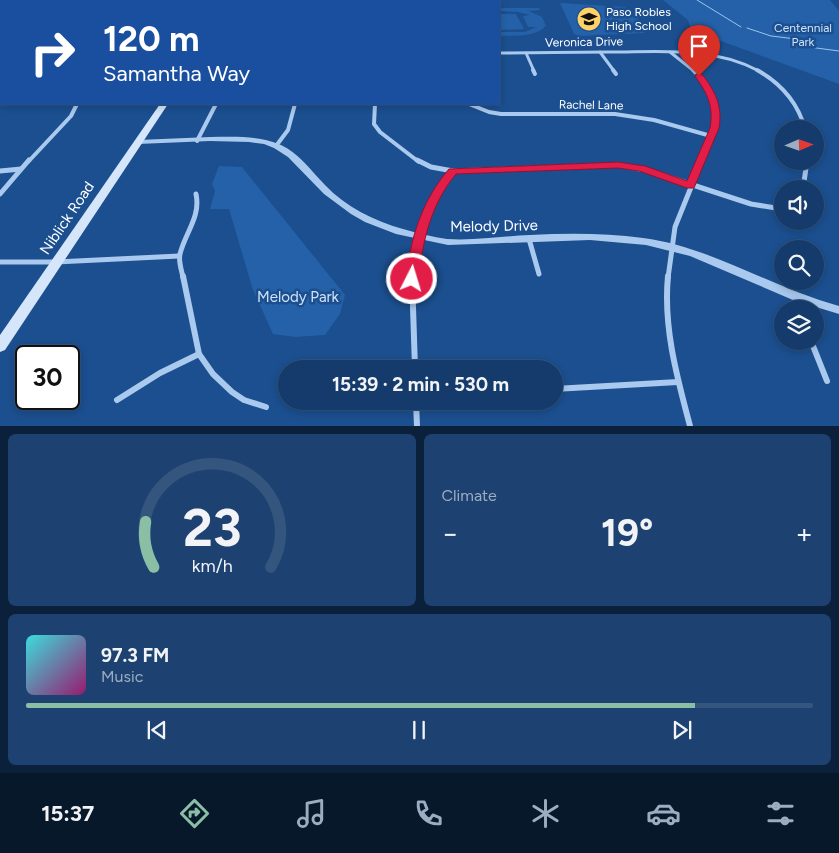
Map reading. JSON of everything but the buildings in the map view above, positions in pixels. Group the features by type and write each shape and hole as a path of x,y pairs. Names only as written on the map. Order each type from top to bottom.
{"main road":[{"name":"Niblick Road","path":"0,346 162,105"}],"street":[{"path":"600,52 616,74"},
{"path":"670,52 699,76 710,91 716,109 714,128 674,228 671,247 666,309 671,357 690,426"},
{"name":"Veronica Drive","path":"500,53 694,52 718,56 743,64 764,74 777,84 790,98 801,120"},
{"path":"526,53 535,74"},
{"path":"0,194 71,116 76,105"},
{"path":"197,141 215,105"},
{"path":"276,146 288,130 295,105"},
{"path":"375,105 374,124 380,132 406,154 432,167 452,171 618,165 641,169 752,204 774,207"},
{"name":"Rachel Lane","path":"472,105 489,112 502,114 599,113 634,116 711,136"},
{"name":"Melody Drive","path":"138,142 240,140 265,142 287,152 328,193 345,207 368,221 420,238 448,242 624,238 671,247 722,264 799,300"},
{"path":"0,171 21,169"},
{"path":"415,360 413,265 430,207 442,184 452,171"},
{"path":"196,194 198,204 196,214 179,256 199,354 213,374 232,392 244,400 266,407"},
{"path":"529,239 539,274"},
{"path":"0,262 56,262 179,256"},
{"name":"Melody Drive","path":"824,307 839,310"},
{"path":"814,350 827,381"},
{"path":"117,400 160,373 199,354"},
{"path":"563,388 678,382"},
{"path":"416,410 417,426"}],"green space":[{"name":"Centennial Park","path":"663,0 830,0 839,11 839,84 691,30 688,20"},
{"path":"560,3 625,7 629,16 637,17 645,33 579,36 574,34"},
{"path":"500,8 539,8 540,10 529,11 542,17 546,26 530,34 500,36 500,32 525,32 536,27 528,27 523,16 530,15 500,11"},
{"path":"500,14 516,14 524,29 500,30"},
{"name":"Melody Park","path":"219,166 242,167 345,295 340,314 325,335 295,337 273,334 253,290 229,209 210,209 215,191 212,184"}],"waterway":[{"path":"697,0 741,27"},
{"path":"747,28 771,36 796,39 809,47 839,51"}],"place":[{"name":"Paso Robles High School","path":"589,19"}],"route":[{"path":"412,279 416,249 424,222 442,184 452,171 608,164 630,166 650,171 690,185 716,119 714,100 706,83 699,76"}]}
